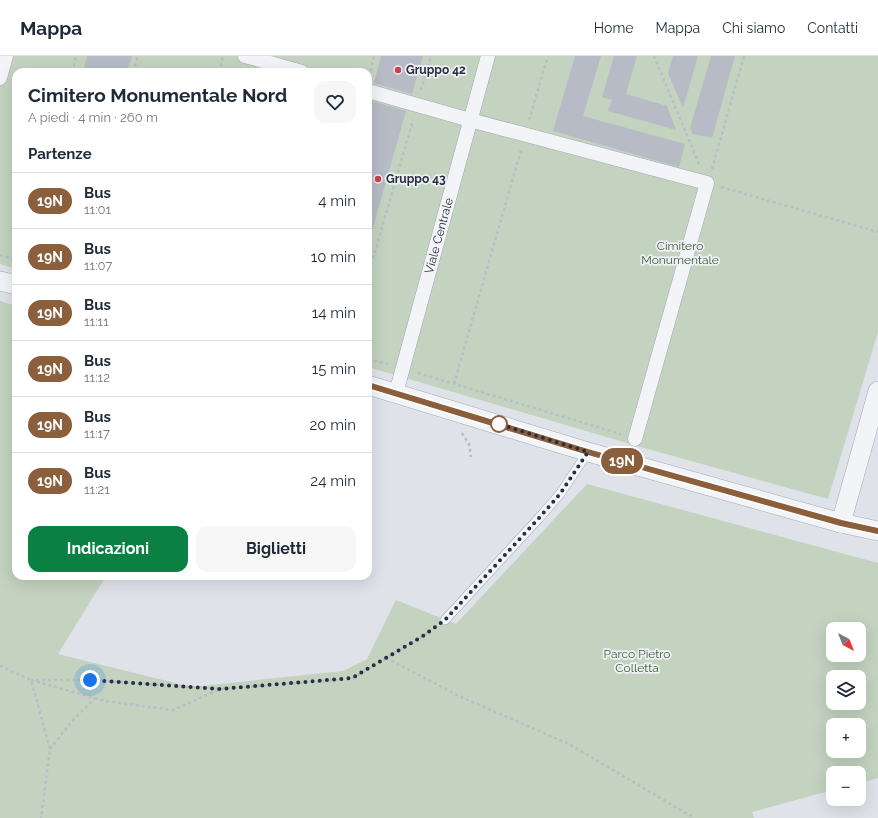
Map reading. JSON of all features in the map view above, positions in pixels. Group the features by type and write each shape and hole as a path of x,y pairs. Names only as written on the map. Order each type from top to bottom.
{"street":[{"path":"0,78 6,56"},
{"path":"245,56 288,68"},
{"name":"Viale Centrale","path":"396,393 488,56"},
{"path":"372,91 470,120 707,183 635,438"},
{"path":"0,281 12,284"},
{"path":"372,386 588,452 841,523 878,531"},
{"path":"841,523 878,391"}],"lane":[{"path":"445,620 560,494 588,452"}],"path":[{"path":"73,68 76,56"},
{"path":"134,68 138,56"},
{"path":"220,68 224,56"},
{"path":"371,68 374,56"},
{"path":"372,262 431,56"},
{"path":"454,384 548,56"},
{"path":"654,56 707,183"},
{"path":"707,183 744,56"},
{"path":"707,183 878,232"},
{"path":"0,255 12,259"},
{"path":"372,360 635,438"},
{"path":"31,680 90,680 220,689 352,678 423,636 445,620"},
{"path":"386,658 461,696 569,744 694,818"},
{"path":"0,666 31,680 105,701 172,710 220,689"},
{"path":"31,680 50,749 41,818"},
{"path":"50,749 72,721 95,698"}],"green space":[{"name":"Cimitero Monumentale","path":"0,56 878,56 878,332 828,499 637,446 372,368 372,68 12,68 12,268 0,264"},
{"name":"Parco Pietro Colletta","path":"0,301 12,305 12,580 104,580 58,654 191,687 343,671 367,659 396,600 456,624 587,484 878,563 878,778 866,781 866,766 826,766 826,792 752,812 754,818 0,818"}],"building":[{"path":"87,56 132,56 128,68 84,68"},
{"name":"Gruppo 42","path":"381,56 423,56 412,94 374,83"},
{"path":"575,56 601,56 583,116 685,144 679,167 553,131"},
{"path":"614,56 637,56 626,94 667,106 676,130 608,111 612,100 602,97"},
{"path":"673,56 698,56 683,108 668,73"},
{"path":"711,56 735,56 712,138 693,134 690,128"},
{"name":"Gruppo 43","path":"372,101 406,111 372,231"}],"bus line":[{"name":"19N","path":"372,386 588,452 841,523 878,531"}],"place":[{"name":"Gruppo 42","path":"398,70"},
{"name":"Gruppo 43","path":"378,179"}],"route":[{"path":"90,680 220,689 352,678 423,636 445,620 539,518 560,494 588,452 499,424"}]}
